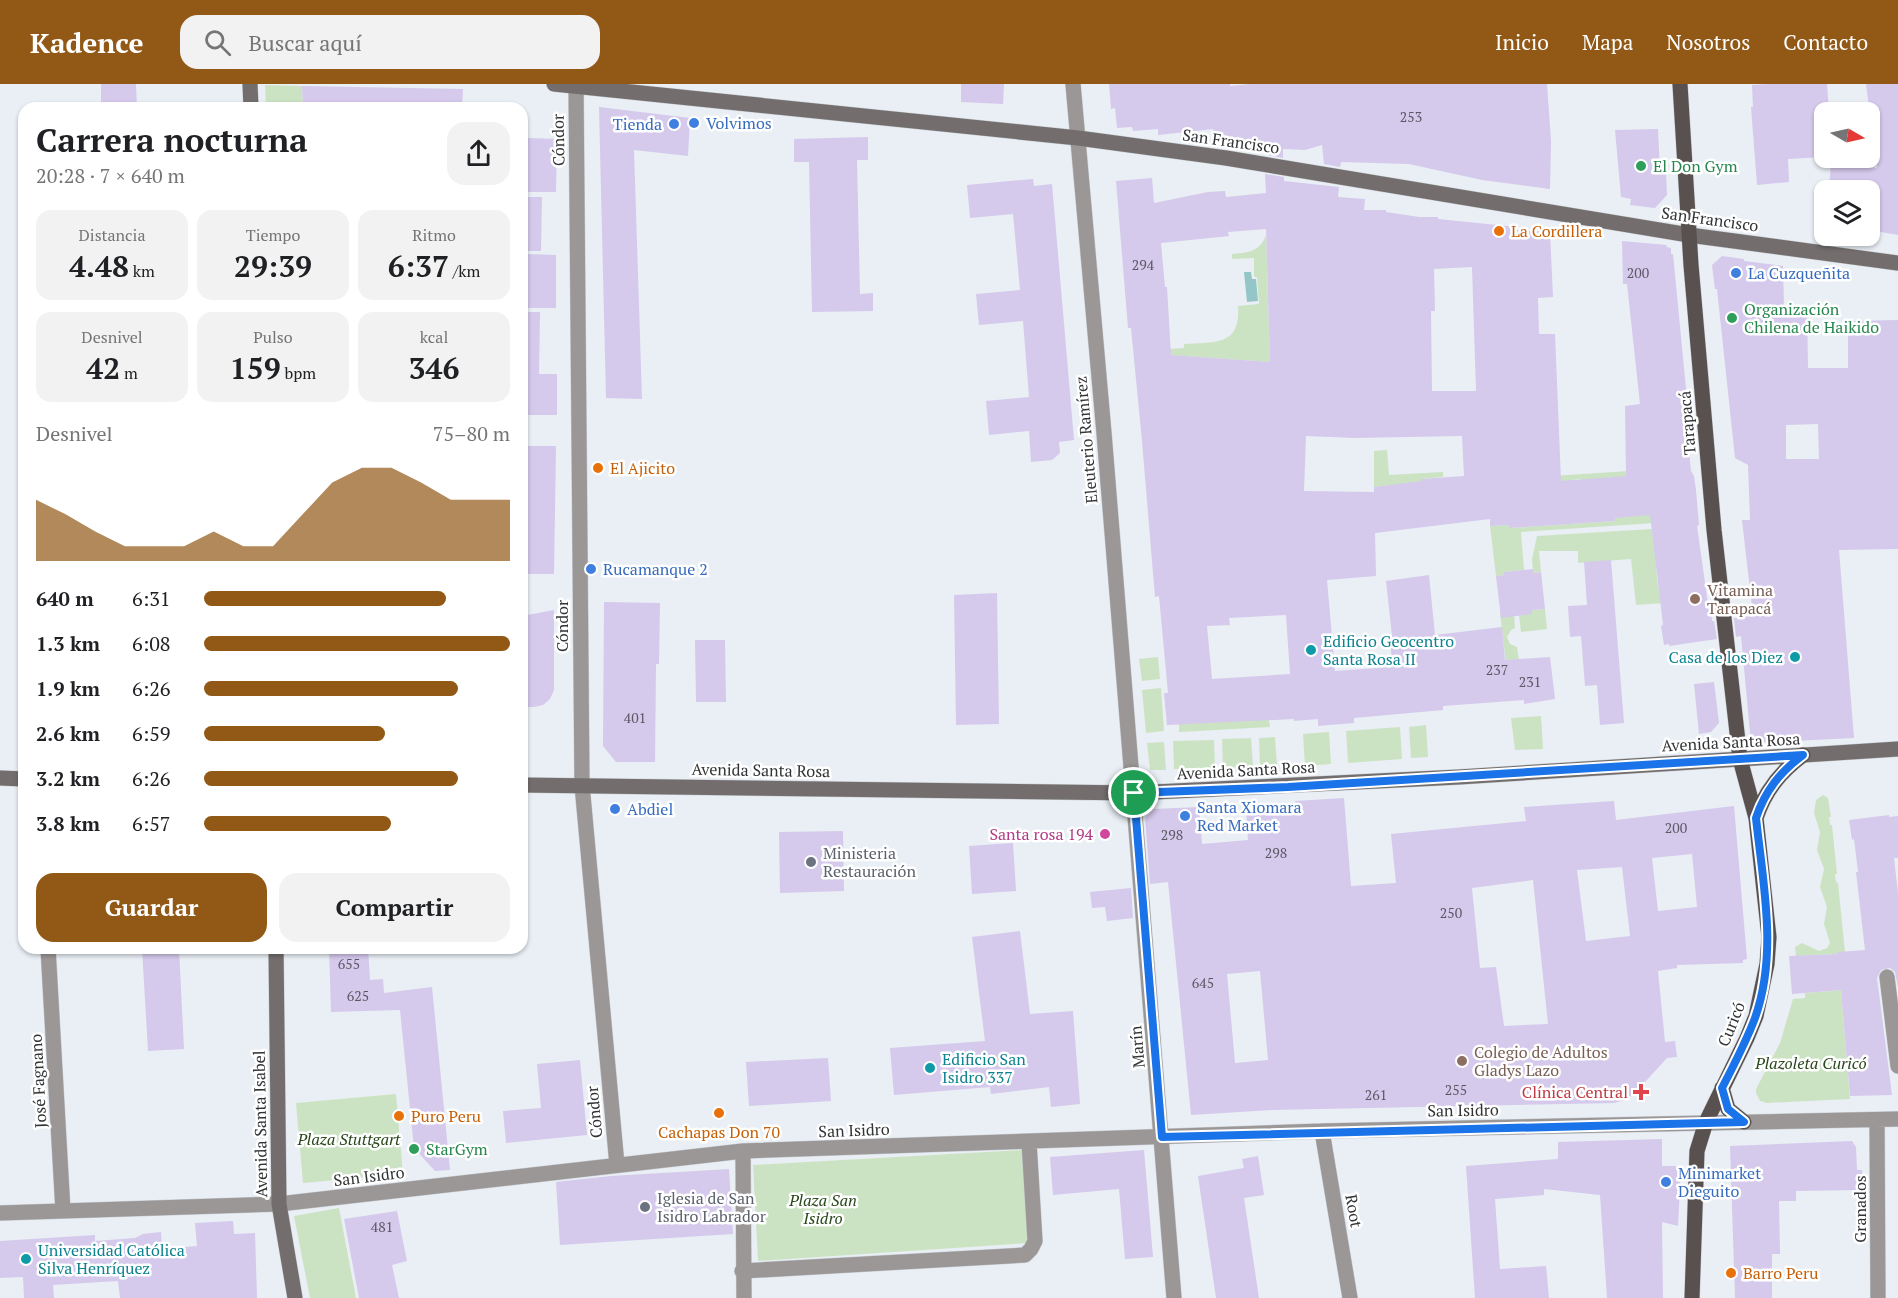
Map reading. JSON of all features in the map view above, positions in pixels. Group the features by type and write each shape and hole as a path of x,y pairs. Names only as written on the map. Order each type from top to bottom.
{"main road":[{"path":"250,84 251,102"},
{"name":"San Francisco","path":"554,84 1078,138 1259,163 1689,235 1898,263"},
{"name":"Tarapacá","path":"1680,84 1689,235 1714,530 1740,759"},
{"name":"Avenida Santa Rosa","path":"528,785 1134,793 1299,786 1898,749"},
{"path":"1756,818 1761,802 1773,784 1791,764 1803,755"},
{"name":"Curicó","path":"1692,1298 1697,1151 1706,1122 1748,1038 1756,1016 1767,964 1768,937 1756,818 1740,759"},
{"path":"0,778 18,779"},
{"name":"Avenida Santa Isabel","path":"276,954 279,1204 295,1298"},
{"path":"1722,1088 1728,1109 1744,1122"}],"street":[{"name":"Eleuterio Ramírez","path":"1073,84 1134,793"},
{"name":"Cóndor","path":"576,85 582,785 617,1166"},
{"name":"Marín","path":"1134,793 1174,1298"},
{"name":"José Fagnano","path":"48,954 63,1211"},
{"path":"1887,977 1898,1066"},
{"name":"San Isidro","path":"0,1213 279,1204 743,1151 1322,1131 1898,1119"},
{"name":"Granados","path":"1877,1120 1878,1298"},
{"name":"Root","path":"1322,1131 1350,1298"},
{"path":"742,1271 1025,1255 1035,1241 1029,1142"},
{"path":"743,1151 742,1271 744,1298"}],"green space":[{"path":"265,85 302,86 303,102 266,102"},
{"path":"1266,235 1270,362 1168,355 1168,349 1184,348 1184,344 1216,342 1224,339 1235,329 1238,306 1259,304 1257,277 1254,277 1254,258 1232,259 1232,254 1257,248"},
{"path":"1387,450 1389,475 1443,472 1443,477 1374,487 1374,451"},
{"path":"1645,470 1612,480 1612,477 1582,482 1581,479 1572,480 1572,483 1536,477"},
{"path":"1650,509 1655,523 1521,532 1524,570 1504,572 1504,575 1496,576 1490,526 1509,525 1509,528 1615,521 1615,518"},
{"path":"1652,529 1653,539 1656,539 1657,580 1664,603 1636,605 1631,559 1578,563 1578,551 1539,551 1541,572 1533,573 1532,559 1537,536"},
{"path":"1545,609 1547,629 1521,632 1519,615 1532,610"},
{"path":"1514,612 1515,628 1507,637 1510,644 1517,647 1519,660 1506,664 1500,613"},
{"path":"1158,657 1160,679 1142,681 1139,659"},
{"path":"1161,688 1164,731 1146,733 1142,690"},
{"path":"1541,716 1543,749 1515,750 1511,718"},
{"path":"1269,719 1270,727 1179,732 1179,724"},
{"path":"1426,725 1428,757 1411,758 1409,727"},
{"path":"1400,727 1402,759 1348,763 1346,731"},
{"path":"1329,732 1331,764 1305,766 1303,734"},
{"path":"1275,737 1277,766 1260,766 1259,738"},
{"path":"1251,738 1253,767 1223,768 1222,739"},
{"path":"1214,740 1215,768 1174,769 1173,741"},
{"path":"1164,742 1166,770 1150,770 1147,743"},
{"path":"1823,795 1828,798 1831,817 1829,817 1830,825 1832,825 1837,874 1835,874 1838,883 1845,952 1796,956 1795,947 1802,943 1819,951 1827,948 1830,943 1824,924 1827,907 1820,887 1824,869 1817,850 1820,832 1814,813 1816,800"},
{"name":"Plazoleta Curicó","path":"1841,990 1850,1099 1767,1103 1760,1101 1756,1089 1780,1043 1793,999 1805,998 1805,993"},
{"name":"Plaza Stuttgart","path":"396,1094 403,1174 303,1183 296,1103"},
{"name":"Plaza San Isidro","path":"1022,1150 1028,1243 758,1261 753,1165"},
{"path":"339,1208 356,1298 310,1298 294,1216"}],"water":[{"path":"1244,272 1251,272 1252,279 1256,279 1258,301 1247,302"}],"building":[{"path":"101,84 136,84 137,102 101,102"},
{"path":"961,84 1004,84 1003,104 961,102"},
{"path":"1109,84 1230,84 1230,86 1250,84 1547,84 1551,141 1550,189 1482,180 1409,164 1341,162 1340,167 1324,164 1322,145 1305,150 1283,149 1283,158 1264,154 1264,150 1214,142 1213,129 1158,135 1158,129 1133,131 1132,127 1117,128 1115,108 1111,109"},
{"path":"1827,84 1828,102 1814,102 1814,158 1788,159 1789,182 1757,185 1751,107 1753,107 1752,85"},
{"path":"1866,84 1898,84 1898,235 1880,232 1880,180 1830,180 1831,168 1880,168 1880,102 1868,102"},
{"path":"302,86 463,89 462,102 303,102"},
{"path":"599,107 690,118 688,156 634,150 642,399 606,398"},
{"path":"1658,129 1660,172 1666,172 1667,195 1655,208 1630,205 1631,199 1621,197 1615,130"},
{"path":"868,137 868,160 857,160 860,294 873,293 873,311 812,312 809,162 794,162 794,139"},
{"path":"528,138 557,139 556,192 528,192"},
{"path":"1265,174 1284,177 1284,181 1339,187 1338,197 1365,199 1364,210 1386,210 1386,212 1419,217 1438,217 1438,219 1517,227 1517,230 1550,232 1553,297 1538,298 1539,334 1555,334 1561,481 1626,476 1625,406 1640,404 1627,284 1623,284 1622,241 1667,245 1666,247 1671,248 1692,451 1689,451 1691,471 1696,490 1699,525 1697,526 1708,604 1710,604 1717,639 1664,645 1650,515 1615,518 1615,521 1509,528 1509,525 1490,526 1490,519 1375,533 1376,576 1327,580 1335,671 1392,667 1390,636 1392,636 1386,581 1429,575 1435,635 1502,627 1505,660 1550,657 1555,699 1524,704 1524,700 1443,706 1443,710 1354,718 1354,723 1318,726 1318,719 1167,725 1164,693 1168,693 1159,596 1155,597 1116,181 1152,178 1154,203 1208,192 1225,191 1226,197 1266,193","holes":["1266,229 1270,362 1171,355 1167,287 1165,287 1161,243 1229,236 1228,232","1472,267 1476,391 1432,391 1431,311 1435,311 1434,269","1306,436 1355,438 1462,436 1464,476 1421,479 1421,481 1374,487 1374,492 1304,491","1286,615 1290,674 1212,679 1207,626 1230,625 1229,618"]},
{"path":"1033,179 1034,186 1052,184 1074,440 1059,442 1060,453 1052,460 1031,462 1029,431 989,435 986,401 1029,397 1023,321 979,325 976,294 1020,290 1013,214 970,218 967,185"},
{"path":"528,197 542,197 541,251 528,251"},
{"path":"528,254 556,255 556,308 528,308"},
{"path":"1722,256 1783,266 1784,308 1807,307 1808,368 1848,368 1848,321 1898,320 1898,549 1839,550 1854,738 1751,743 1741,636 1736,637 1734,618 1753,616 1742,520 1750,520 1748,465 1735,458 1717,289 1715,289 1712,265","holes":["1818,424 1819,459 1786,459 1786,425"]},
{"path":"528,312 540,312 539,374 557,374 557,415 528,415"},
{"path":"528,446 556,446 554,574 528,574"},
{"path":"1611,560 1624,723 1600,725 1597,685 1585,686 1581,636 1570,637 1568,606 1587,605 1584,562"},
{"path":"1533,569 1533,573 1541,572 1545,609 1532,610 1532,614 1501,618 1496,576 1504,575 1504,572"},
{"path":"997,593 999,724 956,725 954,595"},
{"path":"604,602 660,603 659,664 656,664 655,762 616,762 603,746"},
{"path":"554,610 554,690 550,699 543,705 534,707 528,707 528,615"},
{"path":"695,640 725,640 726,702 696,702"},
{"path":"1714,682 1719,723 1711,732 1699,734 1694,684"},
{"path":"1344,798 1351,886 1396,883 1391,834 1526,821 1524,807 1614,801 1616,820 1734,806 1747,959 1743,960 1743,963 1677,965 1677,968 1658,971 1665,1042 1675,1041 1677,1057 1667,1058 1626,1100 1614,1103 1272,1110 1191,1115 1168,882 1150,884 1145,818 1154,809 1199,807 1202,844 1248,840 1246,809 1296,805 1295,801","holes":["1692,854 1697,907 1658,911 1652,858","1622,867 1630,936 1586,941 1577,870","1533,880 1548,1024 1504,1026 1496,967 1480,968 1472,888","1260,971 1268,1060 1235,1063 1227,974"]},
{"path":"1889,815 1889,817 1898,816 1898,858 1894,858 1898,893 1898,987 1895,972 1890,968 1881,970 1877,978 1892,1095 1850,1096 1841,990 1792,994 1789,956 1838,954 1838,952 1865,950 1854,839 1852,840 1849,820"},
{"name":"Ministeria Restauración","path":"843,831 844,891 780,893 779,832"},
{"path":"1013,843 1016,891 972,894 969,846"},
{"path":"1131,888 1133,918 1107,921 1105,907 1092,908 1090,892"},
{"path":"1020,931 1030,1014 1073,1011 1080,1104 1051,1107 1049,1087 991,1094 990,1087 894,1095 890,1048 985,1041 972,937"},
{"path":"142,954 179,954 184,1049 148,1051"},
{"path":"329,954 368,954 370,980 383,979 384,993 432,987 450,1170 435,1171 414,1148 400,1010 331,1012"},
{"path":"828,1058 831,1101 749,1106 746,1062"},
{"path":"580,1060 587,1135 506,1143 503,1111 541,1108 537,1064"},
{"path":"1662,1139 1662,1166 1681,1166 1678,1226 1662,1222 1663,1298 1607,1298 1600,1195 1544,1189 1544,1195 1495,1199 1500,1269 1546,1266 1549,1298 1475,1298 1466,1166 1558,1159 1558,1142"},
{"path":"1852,1141 1856,1147 1857,1170 1862,1170 1863,1190 1796,1191 1796,1201 1779,1201 1780,1254 1772,1254 1772,1298 1735,1298 1730,1146"},
{"path":"1144,1150 1153,1257 1125,1259 1119,1189 1053,1195 1050,1157"},
{"path":"1258,1156 1264,1195 1244,1198 1259,1298 1216,1298 1198,1176 1244,1168 1242,1159"},
{"name":"Iglesia de San Isidro Labrador","path":"729,1169 733,1234 560,1245 556,1182 611,1176"},
{"path":"397,1211 407,1261 392,1265 399,1298 359,1298 344,1219"},
{"path":"233,1221 234,1234 255,1233 257,1298 120,1298 118,1281 53,1285 54,1298 24,1298 23,1277 0,1278 0,1241 95,1235 95,1241 135,1238 143,1234 161,1232 162,1249 197,1246 195,1223"}],"place":[{"name":"Volvimos","path":"694,123"},
{"name":"Tienda","path":"674,124"},
{"name":"El Don Gym","path":"1641,166"},
{"name":"La Cordillera","path":"1499,231"},
{"name":"La Cuzqueñita","path":"1736,273"},
{"name":"Organización Chilena de Haikido","path":"1732,318"},
{"name":"El Ajicito","path":"598,468"},
{"name":"Rucamanque 2","path":"591,569"},
{"name":"Vitamina Tarapacá","path":"1695,599"},
{"name":"Edificio Geocentro Santa Rosa II","path":"1311,650"},
{"name":"Casa de los Diez","path":"1795,657"},
{"name":"Abdiel","path":"615,809"},
{"name":"Santa Xiomara Red Market","path":"1185,816"},
{"name":"Santa rosa 194","path":"1105,834"},
{"name":"Ministeria Restauración","path":"811,862"},
{"name":"Colegio de Adultos Gladys Lazo","path":"1462,1061"},
{"name":"Edificio San Isidro 337","path":"930,1068"},
{"name":"Clínica Central","path":"1641,1092"},
{"name":"Cachapas Don 70","path":"719,1113"},
{"name":"Puro Peru","path":"399,1116"},
{"name":"StarGym","path":"414,1149"},
{"name":"Minimarket Dieguito","path":"1666,1182"},
{"name":"Iglesia de San Isidro Labrador","path":"645,1207"},
{"name":"Universidad Católica Silva Henríquez","path":"26,1259"},
{"name":"Barro Peru","path":"1731,1273"}],"route":[{"path":"1803,755 1791,764 1773,784 1761,802 1756,818 1768,937 1767,964 1756,1016 1748,1038 1722,1088 1724,1102 1728,1109 1744,1122 1322,1131 1162,1137 1134,793 1482,776 1803,755"}]}
